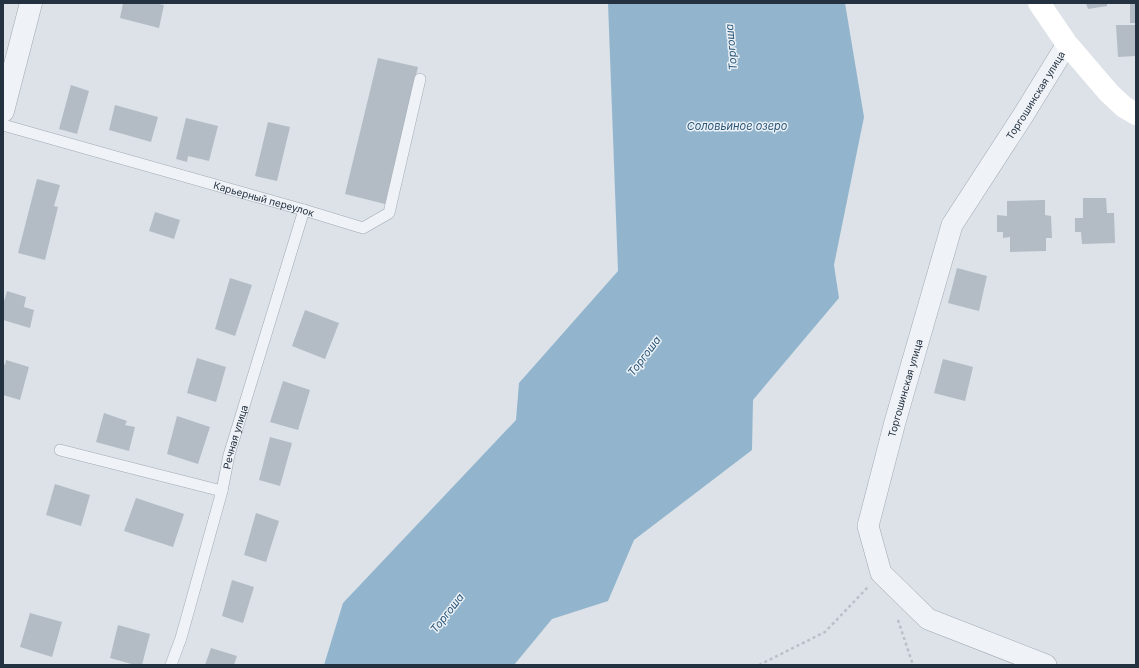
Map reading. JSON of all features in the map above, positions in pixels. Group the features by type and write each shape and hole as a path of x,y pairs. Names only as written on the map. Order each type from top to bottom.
{"main road":[{"path":"1039,3 1067,44 1109,93 1124,107 1136,114"}],"street":[{"path":"3,111 31,3"},
{"name":"Торгошинская улица","path":"881,573 868,526 895,422 952,225 1024,114 1067,44"},
{"path":"881,573 928,619 1046,665"}],"lane":[{"name":"Карьерный переулок","path":"3,124 363,228 389,213 420,79"},
{"name":"Речная улица","path":"171,665 181,638 222,491 229,455 304,210"},
{"path":"60,450 222,491"}],"path":[{"path":"759,665 825,632 881,573"}],"water":[{"name":"Соловьиное озеро","path":"608,3 845,3 864,117 834,265 839,298 753,400 752,450 634,540 608,601 552,619 514,665 324,665 343,603 516,420 519,383 618,271"}],"building":[{"path":"123,3 154,3 164,5 159,28 120,18"},
{"path":"1086,3 1107,3 1107,6 1088,9"},
{"path":"1130,3 1136,3 1136,23 1130,23"},
{"path":"1116,25 1136,25 1136,56 1118,57"},
{"path":"378,58 418,67 385,204 345,194"},
{"path":"71,85 89,91 77,134 59,129"},
{"path":"115,105 158,117 151,142 109,130"},
{"path":"186,118 218,126 209,161 188,156 187,162 176,159"},
{"path":"268,122 290,127 277,181 255,176"},
{"path":"37,179 60,185 54,206 58,207 45,260 18,253"},
{"path":"1083,198 1106,198 1107,213 1114,213 1115,243 1082,244 1081,232 1075,232 1075,218 1083,218"},
{"path":"1045,200 1045,215 1051,216 1052,238 1046,238 1046,251 1010,252 1010,237 1003,238 1003,232 997,232 997,215 1007,216 1007,201"},
{"path":"155,212 180,220 174,239 149,231"},
{"path":"957,268 987,276 979,311 948,303"},
{"path":"230,278 252,285 235,336 215,329"},
{"path":"7,291 26,297 24,307 34,310 30,328 3,320 3,305"},
{"path":"305,310 339,323 325,359 292,346"},
{"path":"197,358 226,367 216,402 187,393"},
{"path":"943,359 973,367 965,401 934,393"},
{"path":"6,360 29,367 20,400 3,395 3,364 5,365"},
{"path":"283,381 310,390 298,430 270,422"},
{"path":"104,413 127,421 125,425 135,427 129,451 96,442"},
{"path":"177,416 210,427 198,464 167,454"},
{"path":"270,437 292,443 280,486 259,480"},
{"path":"55,484 90,495 81,526 46,515"},
{"path":"136,498 184,514 173,547 124,531"},
{"path":"256,513 279,521 266,562 244,555"},
{"path":"232,580 254,587 243,623 222,616"},
{"path":"30,613 62,622 52,657 20,647"},
{"path":"118,625 150,634 142,665 135,665 110,658"},
{"path":"211,648 237,656 234,665 205,665"}],"water label":[{"name":"Торгоша","path":"731,47"},
{"name":"Торгоша","path":"644,356"},
{"name":"Торгоша","path":"447,613"}]}
